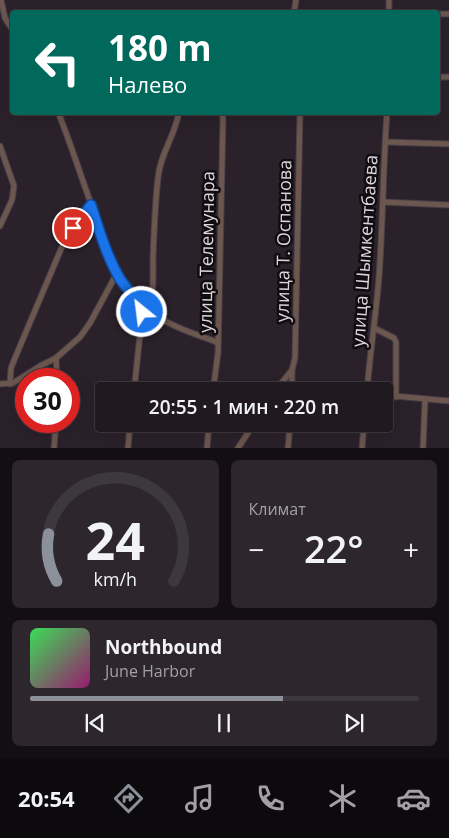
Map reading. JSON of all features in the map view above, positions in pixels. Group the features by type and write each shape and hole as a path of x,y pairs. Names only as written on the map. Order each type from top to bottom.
{"street":[{"path":"1,0 5,18 10,26"},
{"path":"59,115 101,234 124,285 150,311 183,330 218,343"},
{"path":"150,311 158,178 160,165 175,129 178,115"},
{"name":"улица Телемунара","path":"214,382 218,353 220,292 222,115"},
{"name":"улица Т. Оспанова","path":"292,382 295,358 300,115"},
{"name":"улица Шымкентбаева","path":"368,382 379,277 387,115"},
{"path":"386,142 449,144"},
{"path":"0,146 14,186 12,200 0,226"},
{"path":"383,202 449,205"},
{"path":"10,384 14,358 61,249 70,232 91,205"},
{"path":"0,384 13,383 56,358 80,337 90,323 117,273"},
{"path":"135,382 143,306"},
{"path":"374,328 394,338 396,342 396,397"},
{"path":"56,358 56,368"},
{"path":"282,382 292,370"},
{"path":"393,396 449,401"},
{"path":"423,448 425,400"},
{"path":"128,448 129,432"},
{"path":"206,448 208,432"},
{"path":"238,448 249,432"},
{"path":"288,448 289,432"},
{"path":"362,448 363,432"},
{"path":"54,448 55,433"}],"route":[{"path":"73,228 91,205 117,273 124,285 143,306 142,312"}]}
